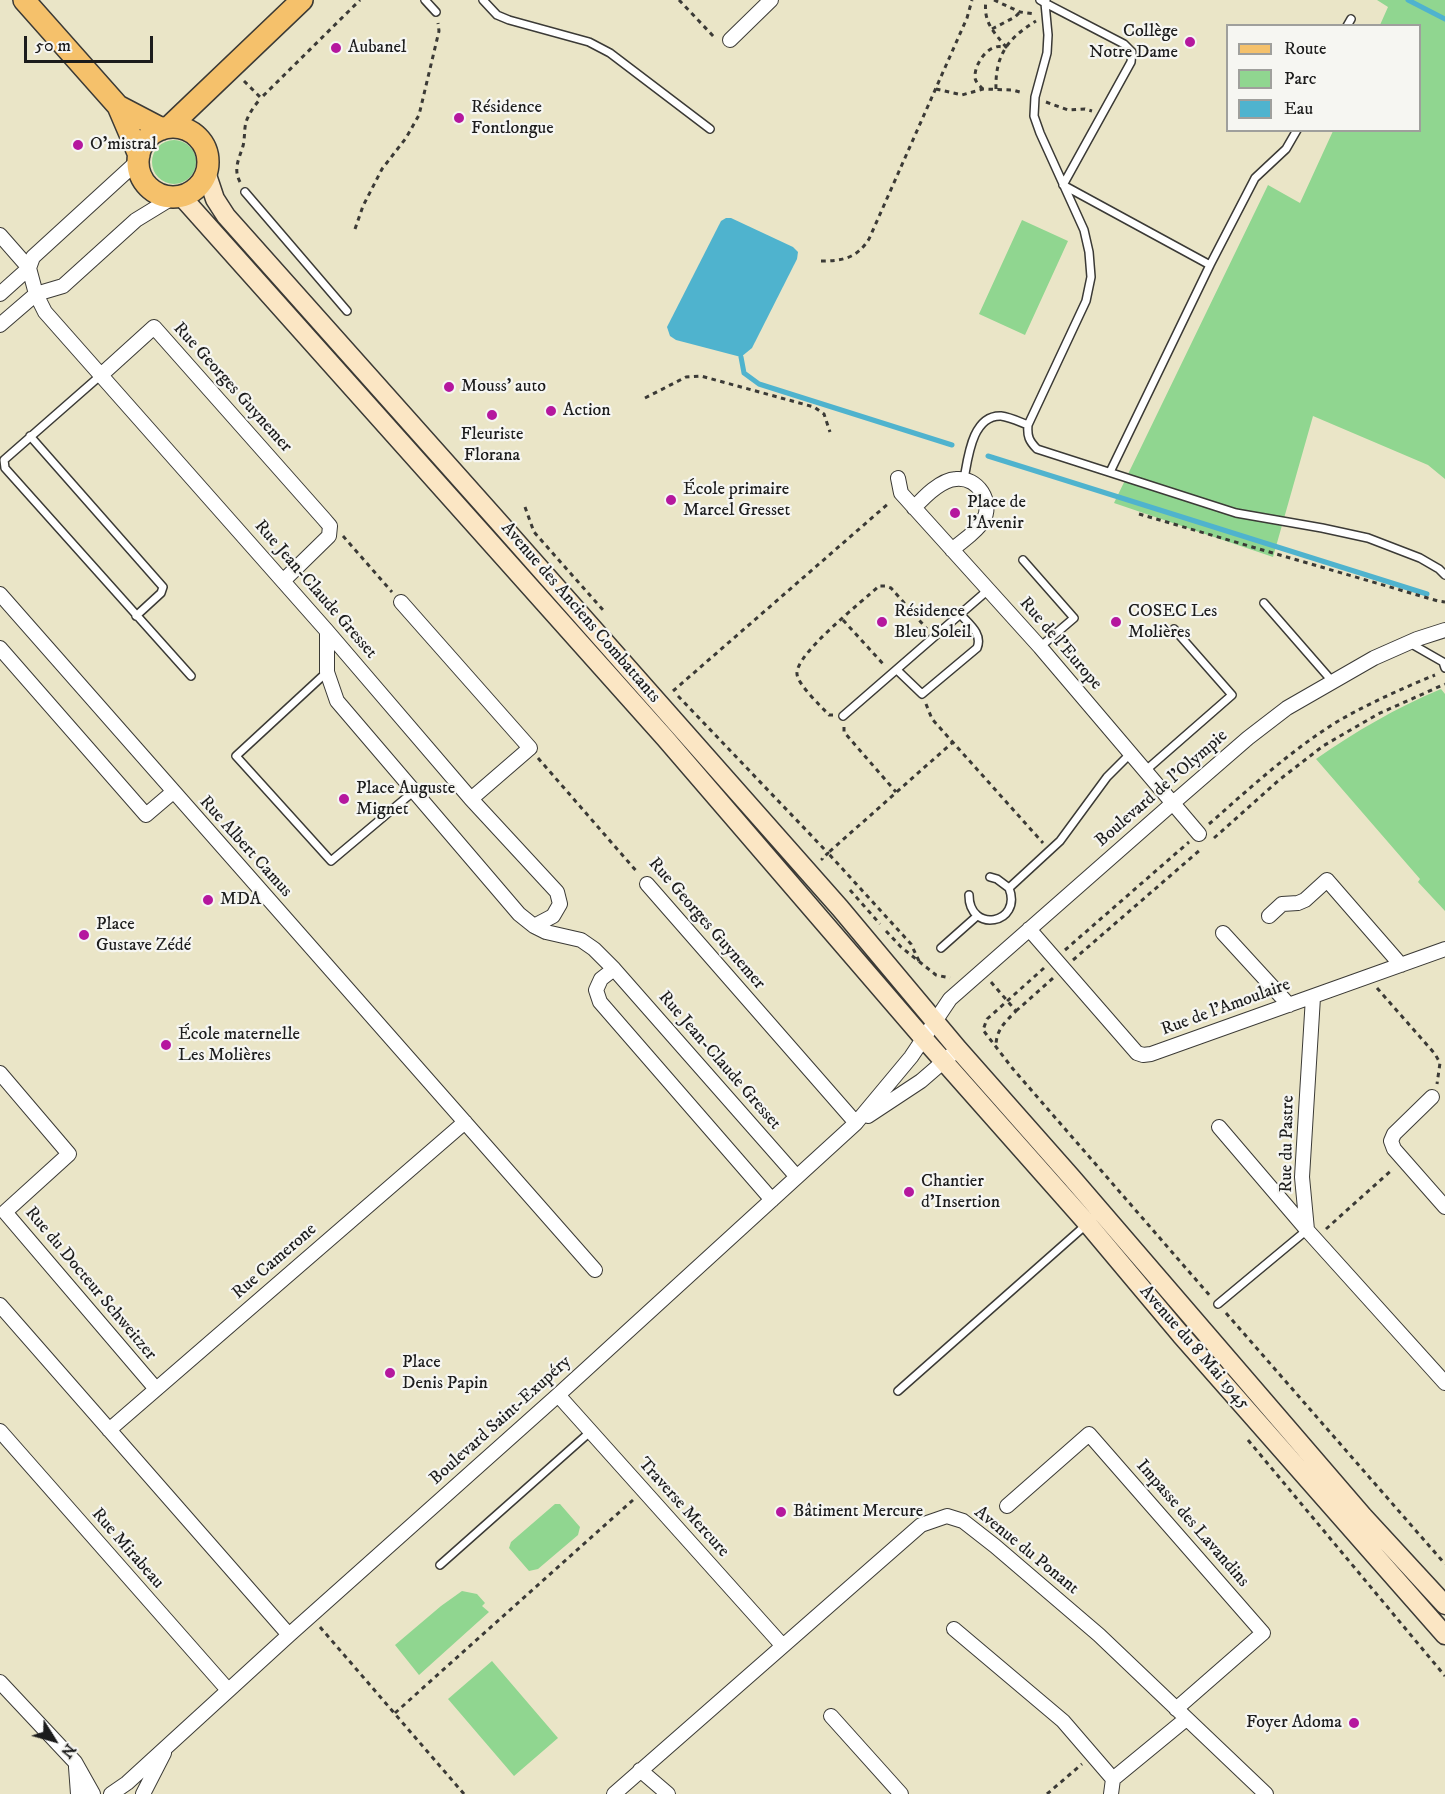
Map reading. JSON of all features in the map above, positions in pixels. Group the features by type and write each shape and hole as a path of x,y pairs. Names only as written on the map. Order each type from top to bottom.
{"main road":[{"path":"24,0 118,106 138,158 139,172 143,182 151,191 177,197 192,192 201,184 207,175 209,164 208,153 203,143 189,131 180,128 166,128 118,106"},
{"path":"138,158 143,144 151,135 166,128 302,0"},
{"path":"203,143 204,110 216,83"},
{"name":"Avenue des Anciens Combattants","path":"207,175 215,199 226,216 840,908 958,1049"},
{"name":"Avenue des Anciens Combattants","path":"177,197 665,738 944,1061"},
{"name":"Avenue du 8 Mai 1945","path":"958,1049 1072,1178 1094,1217 1181,1335 1445,1635"},
{"name":"Avenue du 8 Mai 1945","path":"944,1061 1094,1217 1142,1259 1363,1516 1445,1605"}],"street":[{"path":"730,40 771,0"},
{"path":"0,294 29,268 33,257 138,158"},
{"path":"0,325 36,294 63,286 136,220 177,197"},
{"path":"0,235 29,268"},
{"name":"Rue Jean-Claude Gresset","path":"29,268 36,294 45,312 284,581 471,799 558,892 560,904 553,916 534,926"},
{"name":"Rue Georges Guynemer","path":"100,375 154,327 330,526"},
{"path":"898,478 901,493"},
{"path":"914,507 944,483 954,479 964,479 980,489 986,498 985,518 980,526 952,550"},
{"name":"Rue de l'Europe","path":"901,493 1040,647 1202,840"},
{"path":"284,581 329,536 330,526"},
{"name":"Rue Albert Camus","path":"0,594 594,1270"},
{"path":"401,602 530,748 471,799"},
{"name":"Boulevard de l'Olympie","path":"935,1022 950,999 1248,738 1287,708 1374,658 1408,642 1445,630"},
{"path":"327,631 327,672 337,701 519,914 534,926"},
{"path":"0,648 146,815 173,792"},
{"path":"327,672 335,665 344,662 356,664"},
{"path":"1269,915 1282,904 1305,900 1327,880 1401,965"},
{"name":"Rue Georges Guynemer","path":"647,884 856,1123"},
{"name":"Rue Jean-Claude Gresset","path":"534,926 546,932 581,940 594,949 797,1177"},
{"path":"1029,929 1059,964"},
{"path":"1223,933 1289,1005"},
{"name":"Rue de l'Amoulaire","path":"1059,964 1137,1053 1143,1055 1445,949"},
{"path":"614,969 601,980 596,990 600,1002 772,1200"},
{"name":"Rue du Pastre","path":"1311,1235 1302,1177 1312,997"},
{"name":"Boulevard Saint-Exupéry","path":"111,1794 127,1783 558,1395 856,1123 911,1057 935,1022"},
{"name":"Boulevard Saint-Exupéry","path":"856,1123 914,1086 958,1049"},
{"name":"Rue du Docteur Schweitzer","path":"0,1074 69,1154 5,1212 156,1389"},
{"path":"1435,1093 1394,1134 1391,1142 1394,1149 1445,1207"},
{"name":"Rue Camerone","path":"109,1430 465,1122"},
{"path":"1219,1127 1311,1235 1445,1383"},
{"path":"0,1305 289,1635"},
{"name":"Traverse Mercure","path":"558,1395 782,1645"},
{"name":"Rue Mirabeau","path":"0,1431 228,1690"},
{"name":"Impasse des Lavandins","path":"1007,1506 1089,1434 1263,1633 1181,1714"},
{"name":"Avenue du Ponant","path":"614,1794 921,1525 947,1516 963,1521 1100,1635 1266,1794"},
{"path":"954,1629 1063,1721 1113,1779"},
{"path":"0,1682 75,1762 93,1794"},
{"path":"1111,1794 1113,1779 1181,1714"},
{"path":"831,1716 901,1794"},
{"path":"143,1794 168,1744"},
{"path":"75,1762 78,1794"},
{"path":"640,1770 669,1794"}],"lane":[{"path":"425,0 436,12"},
{"path":"483,0 497,15 508,20 589,42 610,54 710,129"},
{"path":"1044,1 1048,34 1047,53 1035,98 1034,116 1084,230 1091,277 1086,301 1028,425 1027,435 1030,442 1037,449 1236,513 1368,538 1420,558 1445,575"},
{"path":"1044,1 1124,44 1132,52 1131,62 1064,185"},
{"path":"1110,472 1210,265 1255,178 1286,149 1296,132"},
{"path":"1064,185 1210,265"},
{"path":"245,192 347,311"},
{"path":"100,375 4,460 5,468 191,676"},
{"path":"964,479 970,449 976,432 983,423 994,417 1004,416 1028,425"},
{"path":"30,436 163,587 161,593 136,616"},
{"path":"1023,560 1074,618 1040,647"},
{"path":"843,716 988,590"},
{"path":"1264,603 1332,681"},
{"path":"895,672 922,694 977,648 980,642 979,636 960,614"},
{"path":"1145,771 1232,695 1174,629"},
{"path":"1408,642 1444,663"},
{"path":"327,672 236,756 331,861 413,792"},
{"path":"1009,888 1060,841 1107,777 1130,754"},
{"path":"969,896 971,909 977,916 987,921 1005,914 1011,902 1009,888 997,879 990,878"},
{"path":"941,948 977,916"},
{"path":"1072,1178 1090,1186"},
{"path":"1096,1193 1141,1247 1142,1259"},
{"path":"898,1391 1094,1217"},
{"path":"1218,1304 1311,1235"},
{"path":"440,1565 590,1432"}],"path":[{"path":"245,192 236,175 237,163 244,144 246,122 252,109 360,0"},
{"path":"679,0 717,40 723,43 730,40"},
{"path":"822,261 840,261 851,258 863,248 869,238 967,18 972,0"},
{"path":"986,0 985,16 1006,47"},
{"path":"994,0 1020,12 1046,15"},
{"path":"355,229 363,206 382,169 406,138 419,114 439,31 436,12"},
{"path":"992,29 1020,12"},
{"path":"996,89 998,63 1006,47 1022,29 1046,15"},
{"path":"983,89 975,78 981,60 988,51 996,47 1006,47"},
{"path":"239,75 261,98"},
{"path":"936,89 962,95 983,89 1013,90 1068,110 1085,109 1101,116"},
{"path":"645,398 686,377 700,376 814,406 824,414 830,432"},
{"path":"901,493 673,691 828,853 911,944 919,961"},
{"path":"525,507 534,532 603,611"},
{"path":"1139,514 1445,602"},
{"path":"330,526 343,536 401,602"},
{"path":"896,792 844,732 843,716 829,715 800,682 797,675 798,666 808,650 879,586 885,585 891,588 934,637"},
{"path":"842,620 895,672"},
{"path":"1213,838 1279,780 1323,746 1378,714 1445,684"},
{"path":"922,694 932,719 1050,852"},
{"path":"829,867 822,859 953,742"},
{"name":"Rue Georges Guynemer","path":"530,748 647,884"},
{"path":"1202,840 1059,964 1002,1024 996,1036 996,1048 1445,1564"},
{"path":"844,883 880,924"},
{"path":"886,931 901,948"},
{"path":"1367,977 1435,1054 1440,1063 1435,1093"},
{"path":"1007,1001 1016,1011"},
{"path":"1311,1235 1404,1160"},
{"path":"395,1713 643,1491"},
{"path":"310,1616 464,1794"},
{"path":"1047,1794 1092,1755"}],"green space":[{"path":"1377,0 1445,0 1445,479 1428,465 1313,416 1273,557 1114,503 1268,185 1300,203 1333,132 1421,132 1421,24 1380,24 1388,7"},
{"path":"174,140 183,141 190,146 195,153 195,171 190,178 183,183 174,184 165,183 158,178 153,171 152,162 153,153 158,146 165,141"},
{"path":"1022,220 1068,241 1025,335 979,314"},
{"path":"1441,689 1445,694 1445,911 1418,882 1420,879 1316,759 1377,721"},
{"path":"555,1504 560,1504 580,1527 578,1535 538,1569 529,1571 509,1548 511,1542"},
{"path":"462,1591 477,1594 485,1603 482,1606 489,1612 419,1675 395,1645"},
{"path":"492,1661 558,1738 514,1776 448,1699"}],"water":[{"path":"731,218 793,247 798,252 797,259 752,348 741,357 676,340 670,336 667,327 721,221"}],"waterway":[{"path":"1408,0 1445,19"},
{"path":"741,357 744,373 759,384 952,445"},
{"path":"988,456 1427,594"}],"place":[{"name":"Collège Notre Dame","path":"1190,42"},
{"name":"Aubanel","path":"336,48"},
{"name":"Résidence Fontlongue","path":"459,118"},
{"name":"O'mistral","path":"78,145"},
{"name":"Mouss' auto","path":"449,387"},
{"name":"Action","path":"551,411"},
{"name":"Fleuriste Florana","path":"492,415"},
{"name":"École primaire Marcel Gresset","path":"671,500"},
{"name":"Place de l'Avenir","path":"955,513"},
{"name":"Résidence Bleu Soleil","path":"882,622"},
{"name":"COSEC Les Molières","path":"1116,622"},
{"name":"Place Auguste Mignet","path":"344,799"},
{"name":"MDA","path":"208,900"},
{"name":"Place Gustave Zédé","path":"84,935"},
{"name":"École maternelle Les Molières","path":"166,1045"},
{"name":"Chantier d'Insertion","path":"909,1192"},
{"name":"Place Denis Papin","path":"390,1373"},
{"name":"Bâtiment Mercure","path":"781,1512"},
{"name":"Foyer Adoma","path":"1354,1723"}]}
